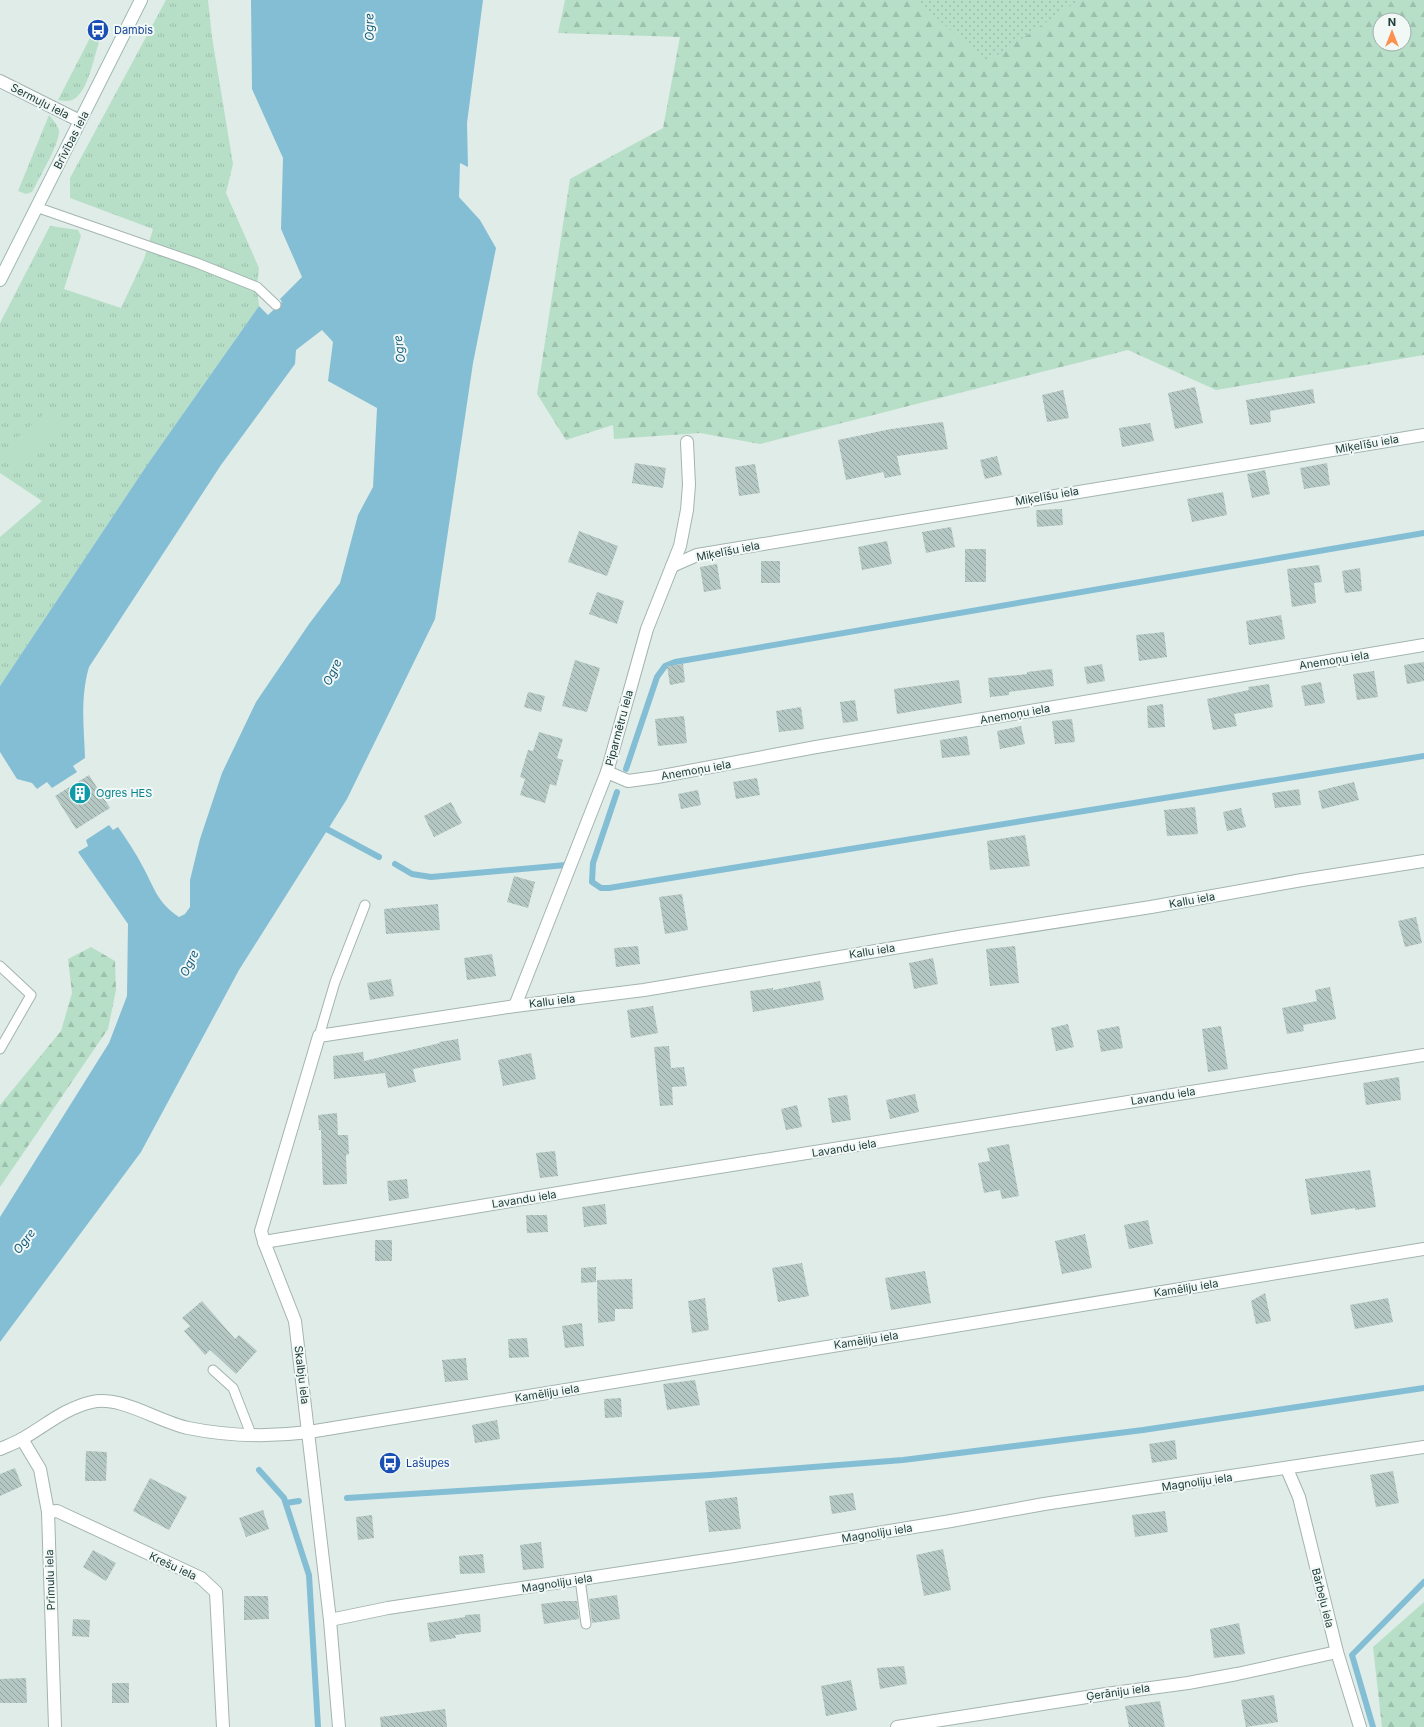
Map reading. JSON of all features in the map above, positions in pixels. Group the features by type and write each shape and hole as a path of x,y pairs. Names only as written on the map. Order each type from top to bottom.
{"street":[{"name":"Brīvības iela","path":"0,280 141,0"},
{"name":"Sermuļu iela","path":"0,81 80,121"},
{"name":"Miķelīšu iela","path":"672,566 697,555 1424,435"},
{"name":"Piparmētru iela","path":"515,1006 607,772 647,629 680,546 690,485 687,442"},
{"name":"Anemoņu iela","path":"607,772 628,781 657,777 824,746 1424,645"},
{"name":"Kallu iela","path":"319,1036 515,1006 644,990 1424,861"},
{"name":"Skalbju iela","path":"319,1036 265,1212 261,1231 295,1321 330,1620 339,1727"},
{"name":"Lavandu iela","path":"264,1242 633,1181 1424,1055"},
{"name":"Kamēliju iela","path":"0,1449 22,1439 53,1418 93,1401 110,1401 125,1405 165,1422 186,1428 210,1432 280,1435 309,1432 1424,1249"},
{"name":"Prīmulu iela","path":"22,1439 40,1468 48,1512 55,1727"},
{"name":"Magnoliju iela","path":"330,1620 388,1608 936,1523 1044,1504 1287,1469 1424,1447"},
{"name":"Bārbeļu iela","path":"1287,1469 1299,1497 1337,1652 1360,1727"},
{"name":"Krešu iela","path":"48,1512 57,1511 201,1578 216,1592 223,1727"},
{"name":"Ģerāniju iela","path":"897,1727 1106,1694 1188,1683 1337,1652"}],"lane":[{"path":"36,208 197,263 257,287 276,305"},
{"path":"319,1036 335,982 365,905"},
{"path":"0,966 31,995 0,1049"},
{"path":"213,1370 233,1388 250,1434"},
{"path":"580,1579 586,1624"}],"green space":[{"path":"166,0 208,0 212,37 233,164 226,193 259,268 257,287 259,306 147,465 0,686 0,537 42,501 0,473 0,323 50,226 78,230 81,236 64,289 121,308 144,259 153,229 70,198 70,178"},
{"path":"565,0 1424,0 1424,355 1216,390 1128,350 760,444 700,433 614,439 613,425 566,440 537,394 570,179 663,128 680,37 558,33"},
{"path":"916,0 1079,0 987,62"},
{"path":"93,32 101,36 88,80 84,88 79,95 72,100 58,100"},
{"path":"49,115 55,122 59,131 56,144 32,192 26,194 18,191"},
{"path":"47,411 64,429 22,466 6,448"},
{"path":"91,947 115,961 116,990 108,1029 0,1187 0,1105 61,1031 72,993 68,959"},
{"path":"1424,1602 1424,1727 1382,1727 1373,1647"}],"water":[{"name":"Ogre","path":"251,0 483,0 467,123 468,167 460,163 459,197 480,220 496,248 473,363 435,619 347,799 239,970 141,1152 0,1342 0,1217 109,1043 127,996 128,924 78,852 88,846 86,840 109,825 113,830 118,827 161,900 179,917 185,914 190,907 190,880 200,839 222,773 256,702 309,624 340,583 358,515 373,487 377,408 328,381 333,342 322,330 296,350 295,364 221,465 89,667 84,690 83,724 85,758 73,766 77,772 52,788 47,782 37,789 32,783 17,779 0,752 0,686 147,465 259,306 268,315 282,302 280,299 302,277 281,229 283,158 252,89"}],"building":[{"path":"1195,387 1203,423 1175,429 1168,393"},
{"path":"1313,389 1315,403 1270,411 1271,422 1250,425 1246,400"},
{"path":"1063,390 1069,418 1047,422 1042,395"},
{"path":"943,422 948,449 897,456 901,475 885,478 883,472 846,480 838,440 891,429"},
{"path":"1150,423 1154,441 1122,447 1119,428"},
{"path":"997,456 1002,475 985,479 980,460"},
{"path":"635,463 666,468 663,488 632,483"},
{"path":"1327,463 1330,485 1304,489 1300,468"},
{"path":"755,464 760,493 739,496 735,467"},
{"path":"1265,470 1270,494 1252,498 1247,474"},
{"path":"1223,492 1227,515 1192,522 1187,499"},
{"path":"1062,509 1063,525 1037,527 1036,510"},
{"path":"951,527 955,547 926,553 922,532"},
{"path":"579,531 618,546 607,576 568,562"},
{"path":"887,541 892,564 862,570 858,547"},
{"path":"965,549 986,549 986,582 965,582"},
{"path":"761,561 780,561 780,583 761,583"},
{"path":"717,564 721,589 704,592 700,567"},
{"path":"1319,565 1322,582 1314,583 1316,603 1292,607 1287,569"},
{"path":"1360,568 1362,591 1345,593 1342,571"},
{"path":"597,592 624,601 617,624 589,614"},
{"path":"1281,615 1285,639 1249,645 1246,621"},
{"path":"1164,632 1167,657 1139,661 1136,635"},
{"path":"575,660 600,668 587,712 562,706"},
{"path":"1424,662 1424,681 1407,684 1404,665"},
{"path":"683,664 685,682 670,685 667,666"},
{"path":"1102,664 1105,681 1087,684 1084,667"},
{"path":"1052,669 1054,686 1009,692 1009,695 990,697 988,678 1027,674 1027,672"},
{"path":"1374,671 1378,697 1357,700 1353,674"},
{"path":"959,680 962,703 897,714 894,689"},
{"path":"1321,682 1325,703 1305,706 1301,686"},
{"path":"1269,684 1273,707 1234,714 1237,726 1213,730 1207,699 1249,690 1248,687"},
{"path":"528,692 545,696 541,712 524,707"},
{"path":"855,700 858,721 843,723 840,702"},
{"path":"1163,704 1165,727 1148,728 1147,706"},
{"path":"801,707 804,729 779,732 776,711"},
{"path":"684,716 687,743 658,746 655,719"},
{"path":"1072,719 1075,742 1055,744 1052,721"},
{"path":"1021,726 1025,744 1000,749 997,731"},
{"path":"539,732 563,739 557,758 563,760 556,786 550,784 545,803 520,795 525,779 520,777 528,750 533,751"},
{"path":"967,736 970,755 942,758 940,740"},
{"name":"Ogres HES","path":"89,775 110,808 76,829 55,796"},
{"path":"757,778 760,795 736,799 733,782"},
{"path":"1354,782 1359,800 1322,809 1318,791"},
{"path":"1299,789 1301,805 1275,808 1272,793"},
{"path":"698,790 701,805 681,809 678,794"},
{"path":"451,802 462,823 434,837 424,816"},
{"path":"1195,807 1198,834 1167,836 1164,810"},
{"path":"1241,808 1246,827 1227,831 1223,812"},
{"path":"1025,835 1030,866 990,870 987,841"},
{"path":"514,876 535,882 528,908 507,902"},
{"path":"682,894 688,930 665,934 659,897"},
{"path":"438,904 440,930 386,934 384,909"},
{"path":"1416,917 1422,943 1405,947 1398,921"},
{"path":"638,946 640,964 616,967 614,948"},
{"path":"1015,946 1019,983 990,986 986,949"},
{"path":"492,954 496,976 467,980 464,958"},
{"path":"933,958 938,984 914,989 909,963"},
{"path":"391,979 394,996 370,1000 367,983"},
{"path":"820,981 824,1000 753,1012 750,991 773,988 773,990"},
{"path":"1330,987 1336,1019 1303,1025 1304,1031 1287,1034 1282,1008 1317,1001 1315,990"},
{"path":"653,1006 658,1033 631,1038 627,1010"},
{"path":"1068,1024 1074,1047 1056,1051 1051,1028"},
{"path":"1119,1026 1123,1048 1101,1052 1097,1030"},
{"path":"1221,1026 1228,1069 1208,1072 1202,1029"},
{"path":"458,1039 461,1060 413,1069 416,1082 388,1088 385,1073 334,1079 333,1056 363,1052 364,1061 440,1043 439,1042"},
{"path":"669,1046 671,1068 684,1067 687,1086 672,1087 673,1105 660,1106 654,1047"},
{"path":"531,1053 536,1079 503,1086 498,1060"},
{"path":"1399,1077 1401,1100 1366,1105 1363,1083"},
{"path":"915,1094 919,1112 890,1119 886,1100"},
{"path":"847,1095 851,1120 832,1123 828,1098"},
{"path":"797,1105 802,1127 786,1130 781,1109"},
{"path":"337,1113 338,1135 348,1135 349,1154 346,1155 347,1184 323,1185 321,1130 319,1130 318,1115"},
{"path":"1009,1144 1019,1196 1002,1199 1000,1190 984,1193 978,1163 990,1161 987,1148"},
{"path":"555,1151 558,1176 540,1178 536,1153"},
{"path":"1370,1170 1376,1207 1355,1210 1355,1208 1311,1215 1305,1179"},
{"path":"407,1179 409,1198 389,1201 387,1181"},
{"path":"605,1204 607,1224 584,1227 582,1207"},
{"path":"526,1215 547,1215 548,1232 527,1233"},
{"path":"1148,1220 1153,1244 1129,1249 1124,1225"},
{"path":"1085,1234 1092,1268 1062,1274 1055,1241"},
{"path":"375,1240 392,1240 392,1261 375,1261"},
{"path":"802,1263 809,1296 778,1302 772,1268"},
{"path":"596,1267 596,1282 581,1283 581,1268"},
{"path":"925,1271 931,1303 891,1310 885,1278"},
{"path":"632,1279 633,1309 615,1309 615,1321 598,1323 597,1280"},
{"path":"1265,1293 1271,1321 1256,1324 1251,1301"},
{"path":"705,1298 709,1330 692,1333 688,1301"},
{"path":"1388,1298 1393,1322 1355,1329 1350,1305"},
{"path":"202,1301 235,1339 239,1335 257,1351 236,1374 210,1350 205,1355 184,1331 190,1326 182,1318"},
{"path":"582,1323 584,1346 565,1348 562,1326"},
{"path":"527,1338 529,1357 509,1358 508,1339"},
{"path":"466,1358 468,1380 445,1382 442,1360"},
{"path":"695,1380 700,1405 667,1410 663,1384"},
{"path":"621,1398 622,1417 605,1418 604,1399"},
{"path":"497,1420 500,1439 475,1443 472,1425"},
{"path":"1175,1440 1177,1459 1152,1463 1149,1444"},
{"path":"86,1451 107,1452 106,1481 85,1481"},
{"path":"15,1468 22,1486 0,1496 0,1474"},
{"path":"1393,1471 1399,1503 1376,1507 1370,1475"},
{"path":"150,1478 187,1497 169,1530 133,1511"},
{"path":"853,1493 856,1510 832,1514 829,1496"},
{"path":"737,1497 741,1529 709,1532 705,1501"},
{"path":"263,1510 269,1529 246,1537 239,1518"},
{"path":"1165,1511 1168,1532 1135,1537 1132,1515"},
{"path":"372,1515 374,1538 358,1540 356,1517"},
{"path":"541,1542 544,1568 523,1570 520,1545"},
{"path":"943,1549 951,1590 924,1596 916,1555"},
{"path":"93,1550 116,1563 106,1581 83,1567"},
{"path":"483,1554 485,1573 460,1574 459,1556"},
{"path":"617,1595 620,1619 592,1623 589,1599"},
{"path":"244,1596 268,1596 269,1619 244,1620"},
{"path":"577,1601 579,1619 544,1624 541,1604"},
{"path":"480,1614 481,1632 455,1635 456,1638 430,1642 427,1623 465,1617 465,1615"},
{"path":"73,1619 90,1620 89,1637 72,1636"},
{"path":"1239,1623 1245,1654 1214,1658 1210,1629"},
{"path":"904,1666 907,1684 880,1689 877,1668"},
{"path":"26,1678 27,1703 0,1703 0,1679"},
{"path":"851,1680 857,1710 826,1716 821,1686"},
{"path":"112,1683 129,1683 129,1703 112,1703"},
{"path":"1274,1695 1278,1722 1246,1727 1241,1700"},
{"path":"1160,1701 1165,1727 1129,1727 1125,1706"},
{"path":"445,1709 447,1727 381,1727 380,1717"}],"waterway":[{"path":"626,769 657,677 665,666 675,662 1424,533"},
{"path":"617,792 593,863 592,882 601,888 609,888 1424,756"},
{"path":"321,826 379,857"},
{"path":"395,864 412,874 431,877 566,865"},
{"path":"347,1498 710,1475 903,1460 1143,1430 1424,1388"},
{"path":"259,1470 284,1498 309,1575 318,1727"},
{"path":"286,1503 299,1501"},
{"path":"1373,1727 1352,1655 1424,1582"}],"place":[{"name":"Dambis","path":"98,30"},
{"name":"Ogres HES","path":"80,793"},
{"name":"Lašupes","path":"390,1463"}]}
